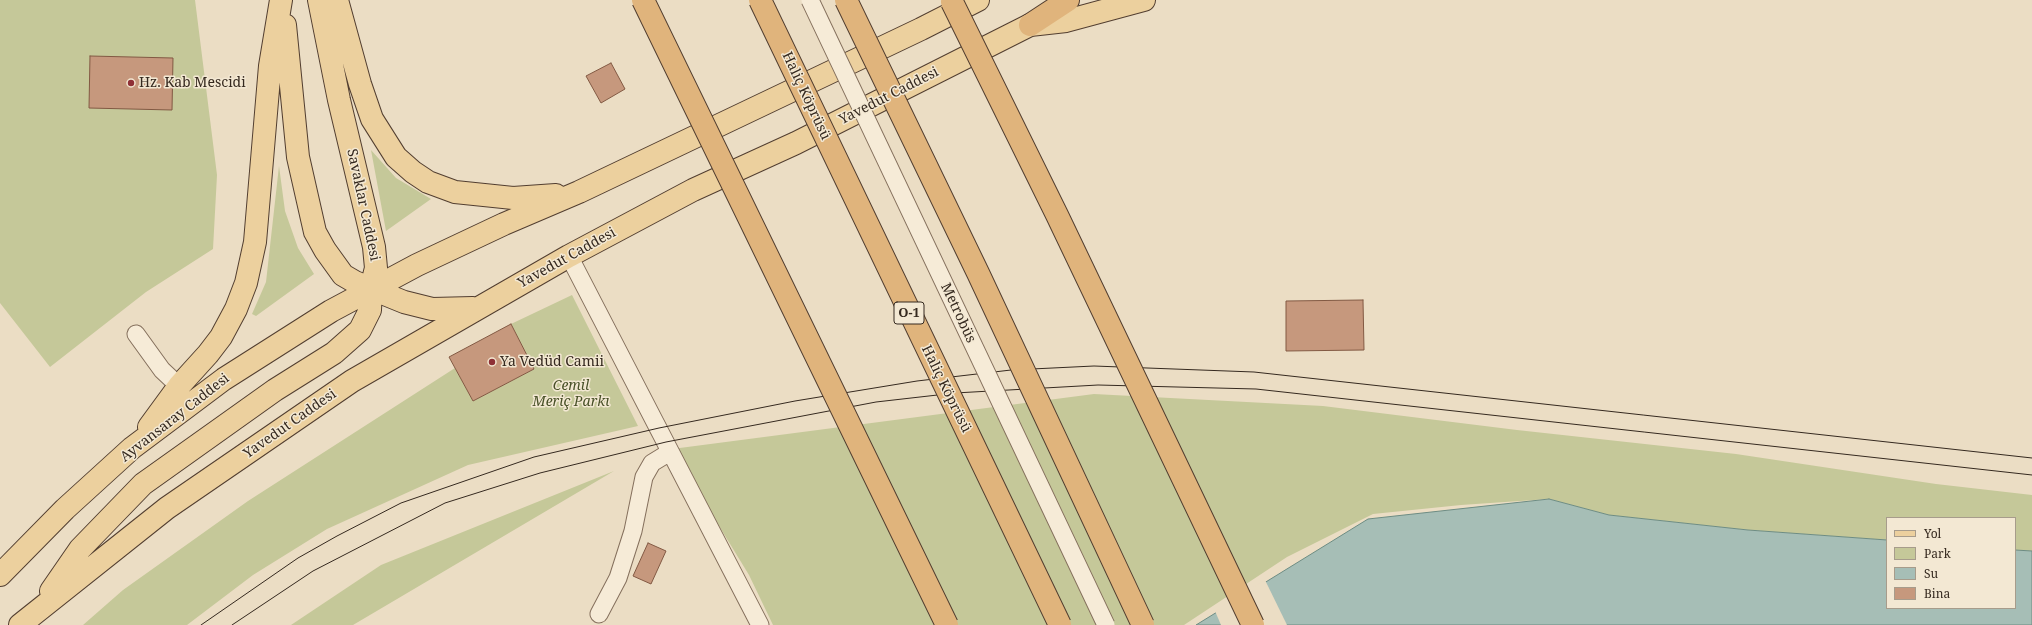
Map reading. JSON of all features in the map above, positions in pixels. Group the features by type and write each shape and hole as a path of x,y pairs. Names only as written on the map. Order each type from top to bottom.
{"highway":[{"path":"643,0 947,625"},
{"name":"Haliç Köprüsü","path":"760,0 1060,625"},
{"path":"846,0 978,273 1143,625"},
{"path":"951,0 1057,215 1253,625"},
{"path":"1030,25 1068,0"}],"main road":[{"path":"282,0 298,157 315,232 325,250 344,275 355,282 404,302 432,309 476,308"},
{"path":"132,448 179,386 221,337 236,309 246,283 254,242 270,66 282,0"},
{"name":"Savaklar Caddesi","path":"39,609 80,549 143,484 186,451 334,352 351,339 360,330 370,310 371,288 376,268 374,247 339,100 319,0"},
{"path":"337,0 360,84 372,119 396,157 413,172 428,182 455,192 486,196 543,197 579,192"},
{"path":"371,288 504,224 579,192 921,29 978,0"},
{"name":"Yavedut Caddesi","path":"39,609 167,508 371,368 569,256 693,190 796,143 1030,25 1066,21 1144,0"},
{"name":"Ayvansaray Caddesi","path":"0,575 65,509 132,448 224,379 331,310 371,288"},
{"path":"20,625 39,609"}],"lane":[{"name":"Metrobüs","path":"810,0 1106,625"},
{"path":"569,256 760,625"},
{"path":"136,334 162,370 179,386"},
{"path":"599,614 618,578 631,538 644,477 652,463 670,452"}],"green space":[{"path":"0,0 195,0 217,175 213,249 146,292 50,367 0,303"},
{"path":"371,150 396,178 431,199 386,231"},
{"path":"279,166 285,211 298,248 314,274 256,316 252,314 266,282"},
{"name":"Cemil Meriç Parkı","path":"572,295 638,426 468,465 327,529 253,575 187,625 83,625 123,590 248,501 455,368 473,401 534,369 511,324"},
{"path":"1094,394 1323,406 1517,430 1736,454 1936,484 2032,495 2032,551 2016,550 2016,517 1886,517 1886,540 1748,530 1609,515 1549,499 1461,505 1373,514 1287,557 1184,625 773,625 749,575 672,449"},
{"path":"614,471 353,625 291,625 381,565"}],"water":[{"path":"1549,499 1609,515 1748,530 1886,540 1886,609 2016,609 2016,550 2032,551 2032,625 1196,625 1368,519"}],"pier":[{"path":"1265,580 1287,625 1221,625 1215,611"}],"building":[{"name":"Hz. Kab Mescidi","path":"90,56 173,58 172,110 89,108"},
{"path":"611,63 625,89 601,103 586,76"},
{"path":"1363,300 1364,350 1286,351 1286,301"},
{"name":"Ya Vedüd Camii","path":"511,324 534,369 473,401 449,357"},
{"path":"648,543 666,551 651,584 633,576"}],"tram line":[{"path":"201,625 298,558 401,503 534,457 659,428 795,401 917,381 1011,370 1094,366 1254,372 2032,458"},
{"path":"232,625 313,571 445,503 540,473 666,442 876,402 955,393 1098,385 1256,389 2032,475"}],"place":[{"name":"Hz. Kab Mescidi","path":"131,83"},
{"name":"Ya Vedüd Camii","path":"492,362"}]}
